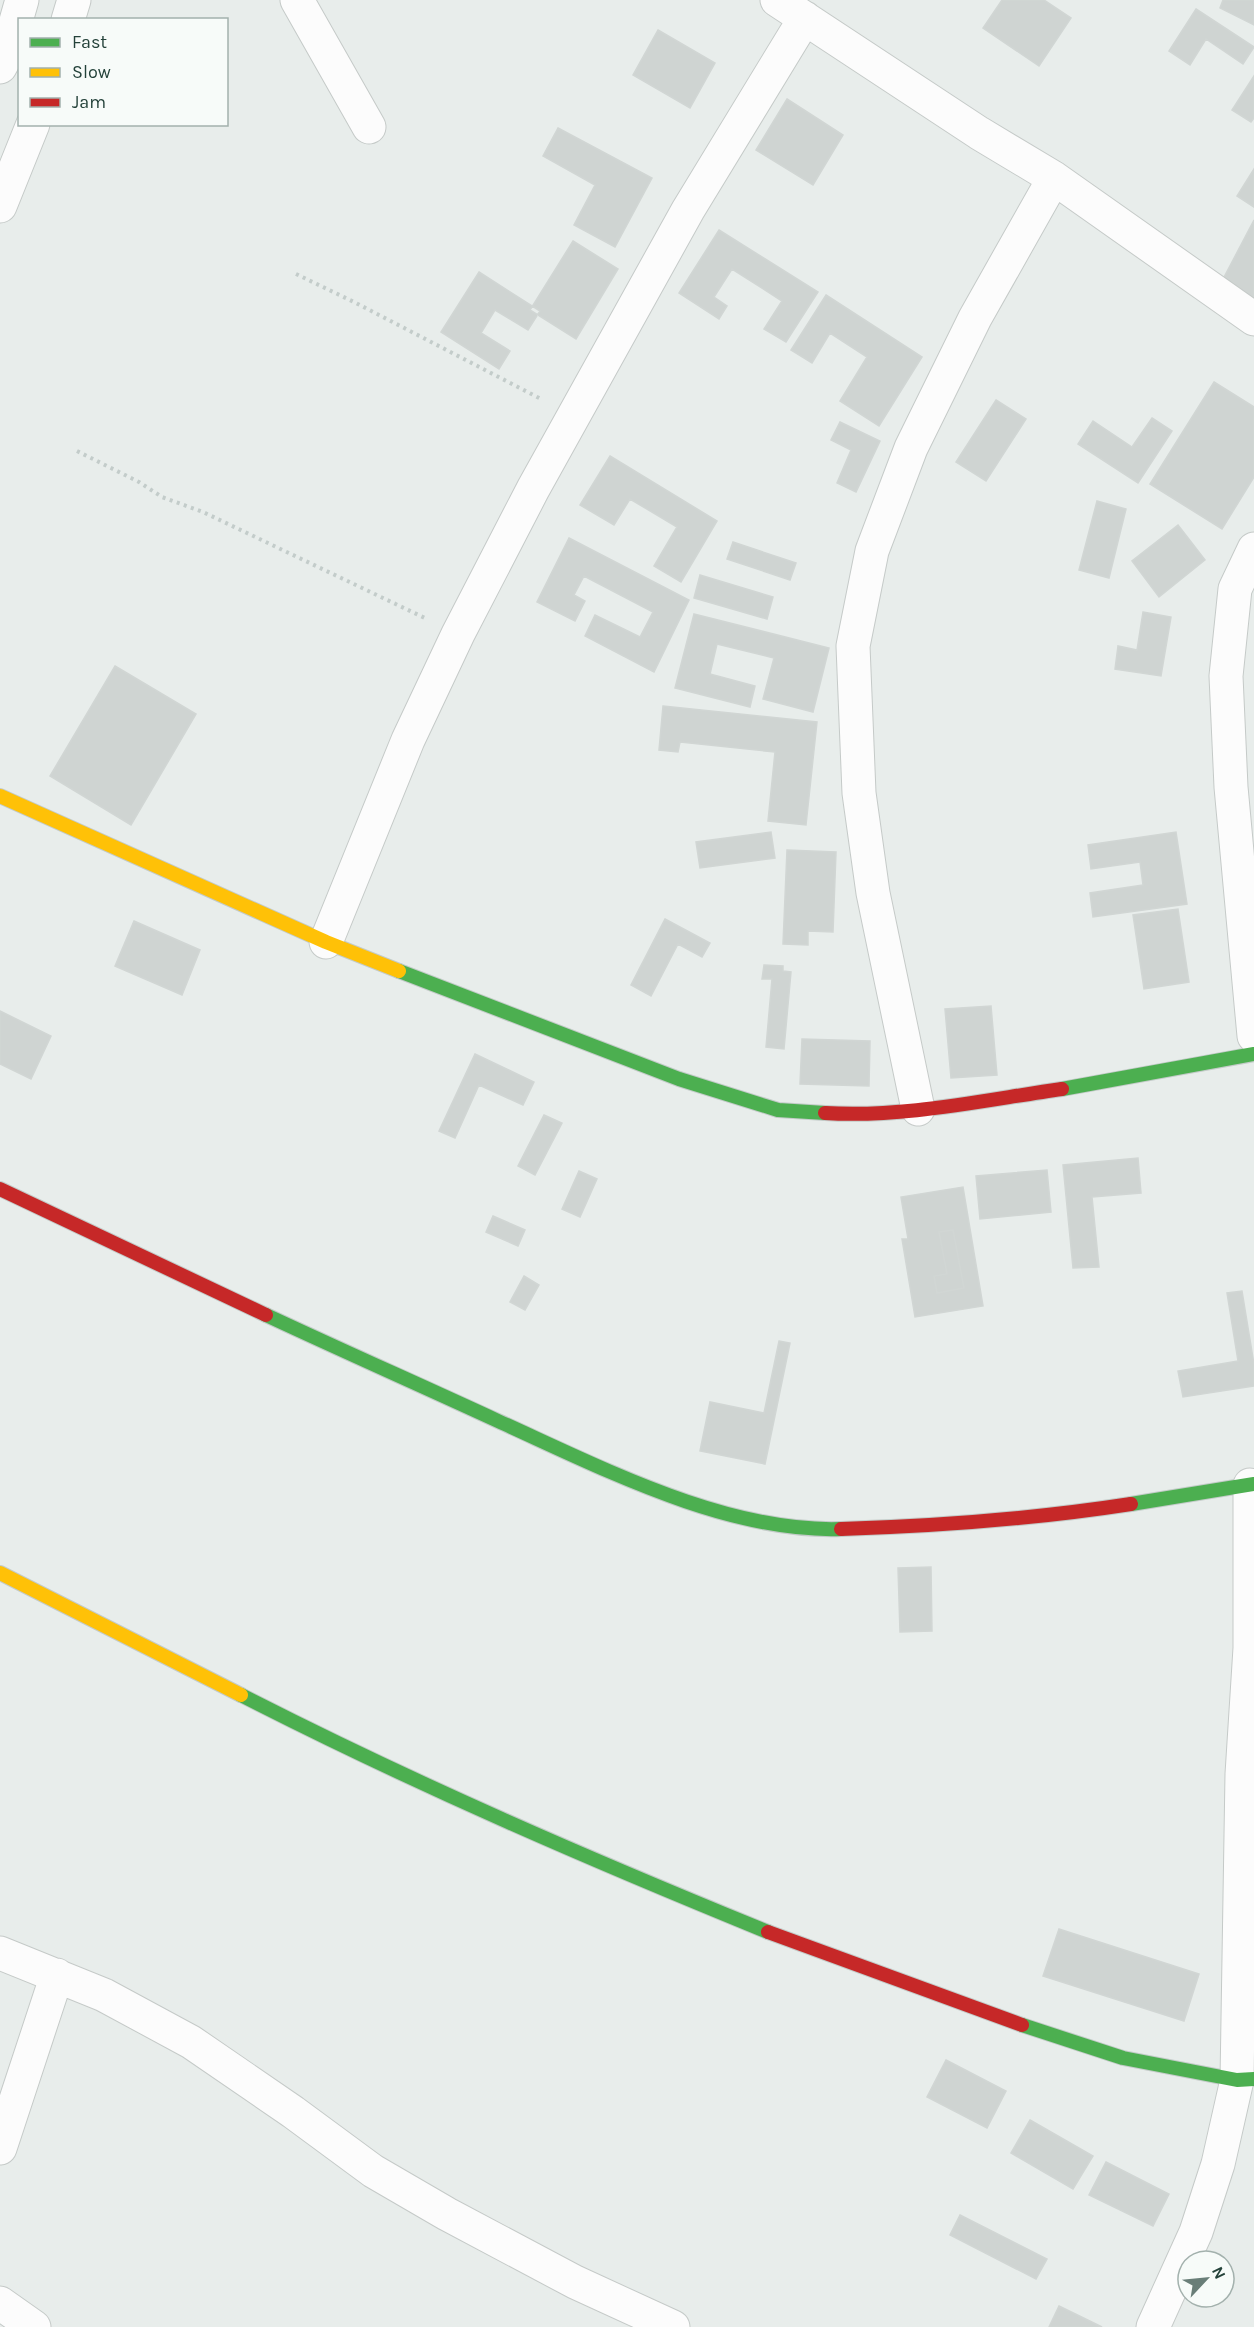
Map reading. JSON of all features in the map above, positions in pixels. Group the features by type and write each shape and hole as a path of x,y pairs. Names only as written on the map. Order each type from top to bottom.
{"street":[{"path":"0,67 6,56 22,0"},
{"path":"69,18 74,0"},
{"path":"297,0 369,127"},
{"path":"777,0 979,133 1054,178 1254,319"},
{"path":"327,942 408,740 458,634 574,416 694,201 806,18"},
{"path":"0,206 32,126"},
{"path":"918,1109 873,892 859,793 854,646 872,552 911,448 975,318 1054,178"},
{"path":"1254,549 1235,589 1226,676 1231,787 1254,1036"},
{"path":"0,796 327,942 679,1079 778,1110 855,1115 918,1109 1074,1087 1254,1054"},
{"path":"0,1189 273,1318 582,1459 678,1498 750,1521 816,1530 944,1526 1123,1505 1252,1484 1250,1648 1242,1774 1246,2079 1196,2232 1153,2327"},
{"path":"0,1573 446,1796 808,1948 1010,2021 1123,2058 1246,2079"},
{"path":"0,1953 104,1995 191,2043 293,2112 373,2171 447,2214 575,2282 674,2327"},
{"path":"0,2148 57,1975"},
{"path":"0,2303 34,2327"}],"path":[{"path":"296,274 574,416"},
{"path":"77,451 139,482 162,497 203,512 458,634"}],"building":[{"path":"1002,0 1044,0 1071,18 1039,66 983,28"},
{"path":"1223,0 1254,0 1254,25 1220,8"},
{"path":"1196,9 1254,47 1243,64 1206,39 1190,65 1169,51"},
{"path":"658,30 715,63 690,108 633,75"},
{"path":"1254,76 1254,118 1251,122 1232,110"},
{"path":"787,99 843,135 813,185 756,150"},
{"path":"558,128 652,178 615,247 574,225 595,185 543,156"},
{"path":"1254,169 1254,207 1237,196"},
{"path":"1254,220 1254,301 1221,283"},
{"path":"719,230 818,292 786,342 764,329 782,301 732,269 714,297 727,306 719,319 679,293"},
{"path":"573,241 618,269 576,339 530,310"},
{"path":"479,272 540,311 528,330 495,310 481,333 510,351 499,369 441,332"},
{"path":"826,295 922,357 879,426 840,401 867,357 830,333 812,363 791,350"},
{"path":"1214,382 1254,407 1254,477 1222,529 1150,484"},
{"path":"996,400 1026,419 986,481 956,462"},
{"path":"1152,418 1172,431 1138,483 1078,444 1093,421 1132,447"},
{"path":"840,422 880,441 856,492 837,483 851,450 831,440"},
{"path":"610,456 717,521 681,582 654,566 677,527 630,499 614,525 580,505"},
{"path":"1097,501 1126,509 1109,578 1079,570"},
{"path":"1178,525 1205,560 1159,597 1132,561"},
{"path":"569,538 689,600 654,672 585,636 595,615 640,637 653,612 584,576 574,595 585,601 575,621 537,602"},
{"path":"733,542 796,563 790,580 727,559"},
{"path":"700,575 773,597 767,619 694,598"},
{"path":"1143,612 1171,617 1161,676 1115,669 1118,646 1137,650"},
{"path":"694,614 829,648 813,712 763,699 774,658 717,644 710,674 755,686 750,707 675,688"},
{"path":"115,666 196,714 131,825 50,776"},
{"path":"663,706 817,722 806,825 768,821 775,752 680,742 678,752 659,750"},
{"path":"771,832 775,858 700,868 696,842"},
{"path":"1176,832 1187,904 1093,917 1090,893 1143,885 1140,862 1091,869 1088,845"},
{"path":"787,850 836,852 833,932 808,931 808,945 783,944"},
{"path":"1178,909 1189,982 1144,989 1133,915"},
{"path":"665,919 710,943 702,957 678,944 651,996 631,985"},
{"path":"134,921 200,950 182,995 115,966"},
{"path":"764,965 783,966 783,971 791,972 784,1049 766,1047 772,979 762,979"},
{"path":"991,1006 997,1075 951,1078 945,1009"},
{"path":"0,1011 51,1036 31,1079 0,1064"},
{"path":"802,1039 870,1041 869,1086 800,1084"},
{"path":"475,1054 534,1082 523,1105 479,1085 455,1138 439,1131"},
{"path":"544,1115 562,1123 535,1175 518,1166"},
{"path":"1138,1158 1141,1193 1092,1197 1099,1267 1073,1268 1063,1165"},
{"path":"1047,1170 1051,1212 980,1219 976,1176"},
{"path":"579,1171 597,1179 580,1217 562,1209"},
{"path":"963,1187 983,1306 915,1317 902,1239 908,1239 901,1197","holes":["953,1230 964,1288 937,1293 934,1276 947,1274 939,1232"]},
{"path":"493,1216 525,1230 518,1246 486,1232"},
{"path":"953,1230 964,1288 937,1293 934,1276 947,1274 939,1232"},
{"path":"524,1276 539,1285 525,1310 510,1302"},
{"path":"1242,1291 1254,1364 1254,1386 1183,1397 1178,1371 1238,1361 1227,1293"},
{"path":"779,1341 790,1343 765,1464 700,1451 710,1402 764,1413"},
{"path":"931,1567 932,1631 900,1632 898,1568"},
{"path":"1059,1929 1199,1974 1184,2021 1043,1976"},
{"path":"946,2060 1006,2091 987,2128 927,2097"},
{"path":"1030,2120 1093,2156 1073,2189 1011,2153"},
{"path":"1106,2162 1169,2194 1153,2226 1089,2195"},
{"path":"960,2215 1047,2259 1036,2279 950,2235"},
{"path":"1059,2306 1102,2327 1049,2327"}],"traffic: fast":[{"path":"399,971 679,1079 778,1110 825,1113"},
{"path":"1062,1089 1254,1054"},
{"path":"266,1315 578,1458 665,1494 709,1509 753,1520 797,1527 841,1529"},
{"path":"1131,1504 1254,1484"},
{"path":"241,1695 371,1759 502,1819 768,1932"},
{"path":"1022,2025 1123,2058 1237,2080 1254,2079"}],"traffic: slow":[{"path":"0,796 326,942 399,971"},
{"path":"0,1573 241,1695"}],"traffic: jam":[{"path":"825,1113 914,1111 1062,1089"},
{"path":"0,1189 266,1315"},
{"path":"841,1529 986,1521 1131,1504"},
{"path":"768,1932 1022,2025"}]}
